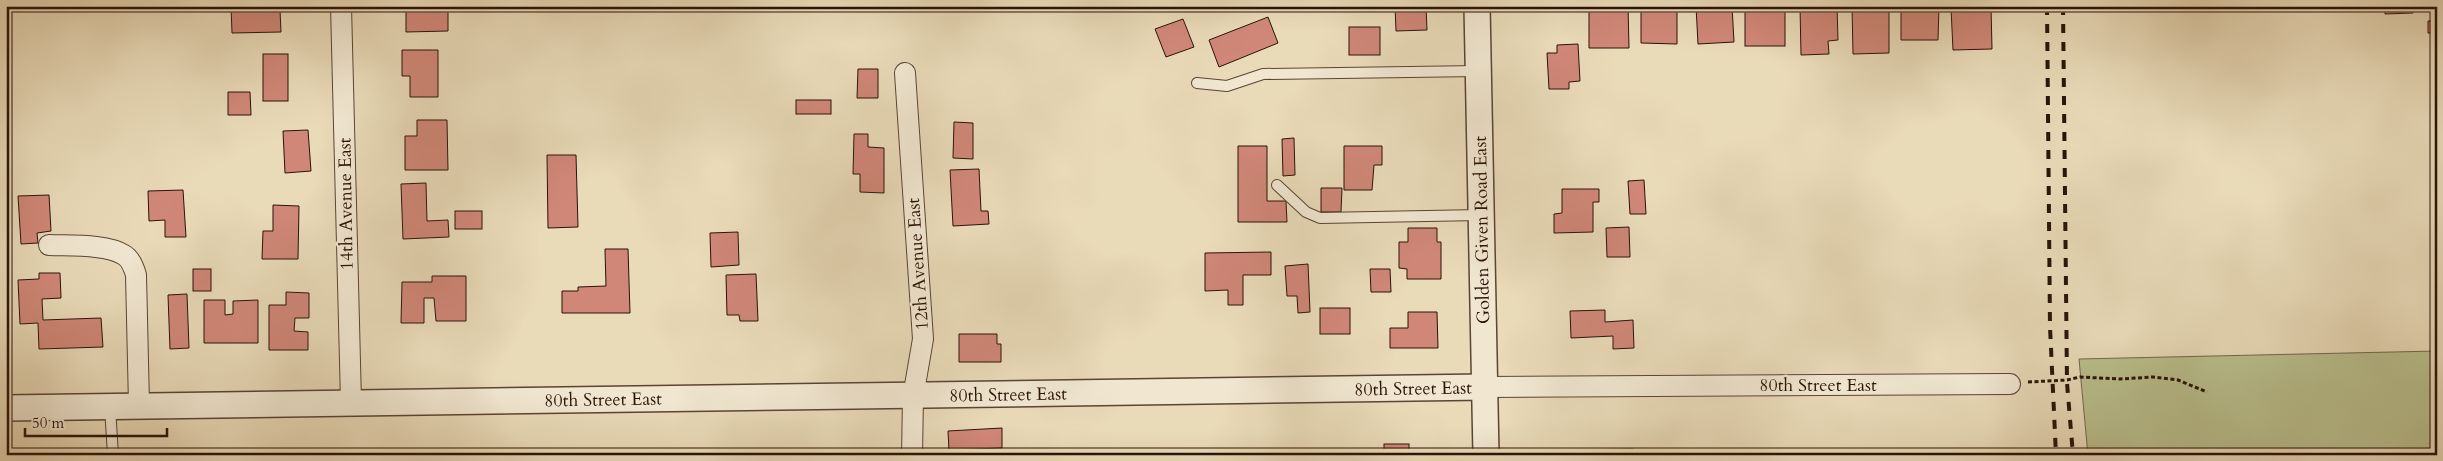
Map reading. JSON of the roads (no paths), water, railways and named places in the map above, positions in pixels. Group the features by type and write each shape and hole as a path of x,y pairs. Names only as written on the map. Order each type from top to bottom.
{"street":[{"name":"14th Avenue East","path":"341,6 351,402"},
{"name":"Golden Given Road East","path":"1476,6 1486,455"},
{"name":"12th Avenue East","path":"905,73 923,339 913,397 912,455"},
{"path":"49,245 108,250 125,255 133,265 136,275 140,405"},
{"name":"80th Street East","path":"6,408 351,402 913,397 1485,387 2010,384"}],"lane":[{"path":"1197,83 1228,86 1263,74 1478,71"},
{"path":"1277,185 1306,212 1320,218 1481,215"},
{"path":"110,406 113,455"}],"railway":[{"path":"2047,6 2050,327 2056,455"},
{"path":"2063,6 2067,383 2073,455"}]}
